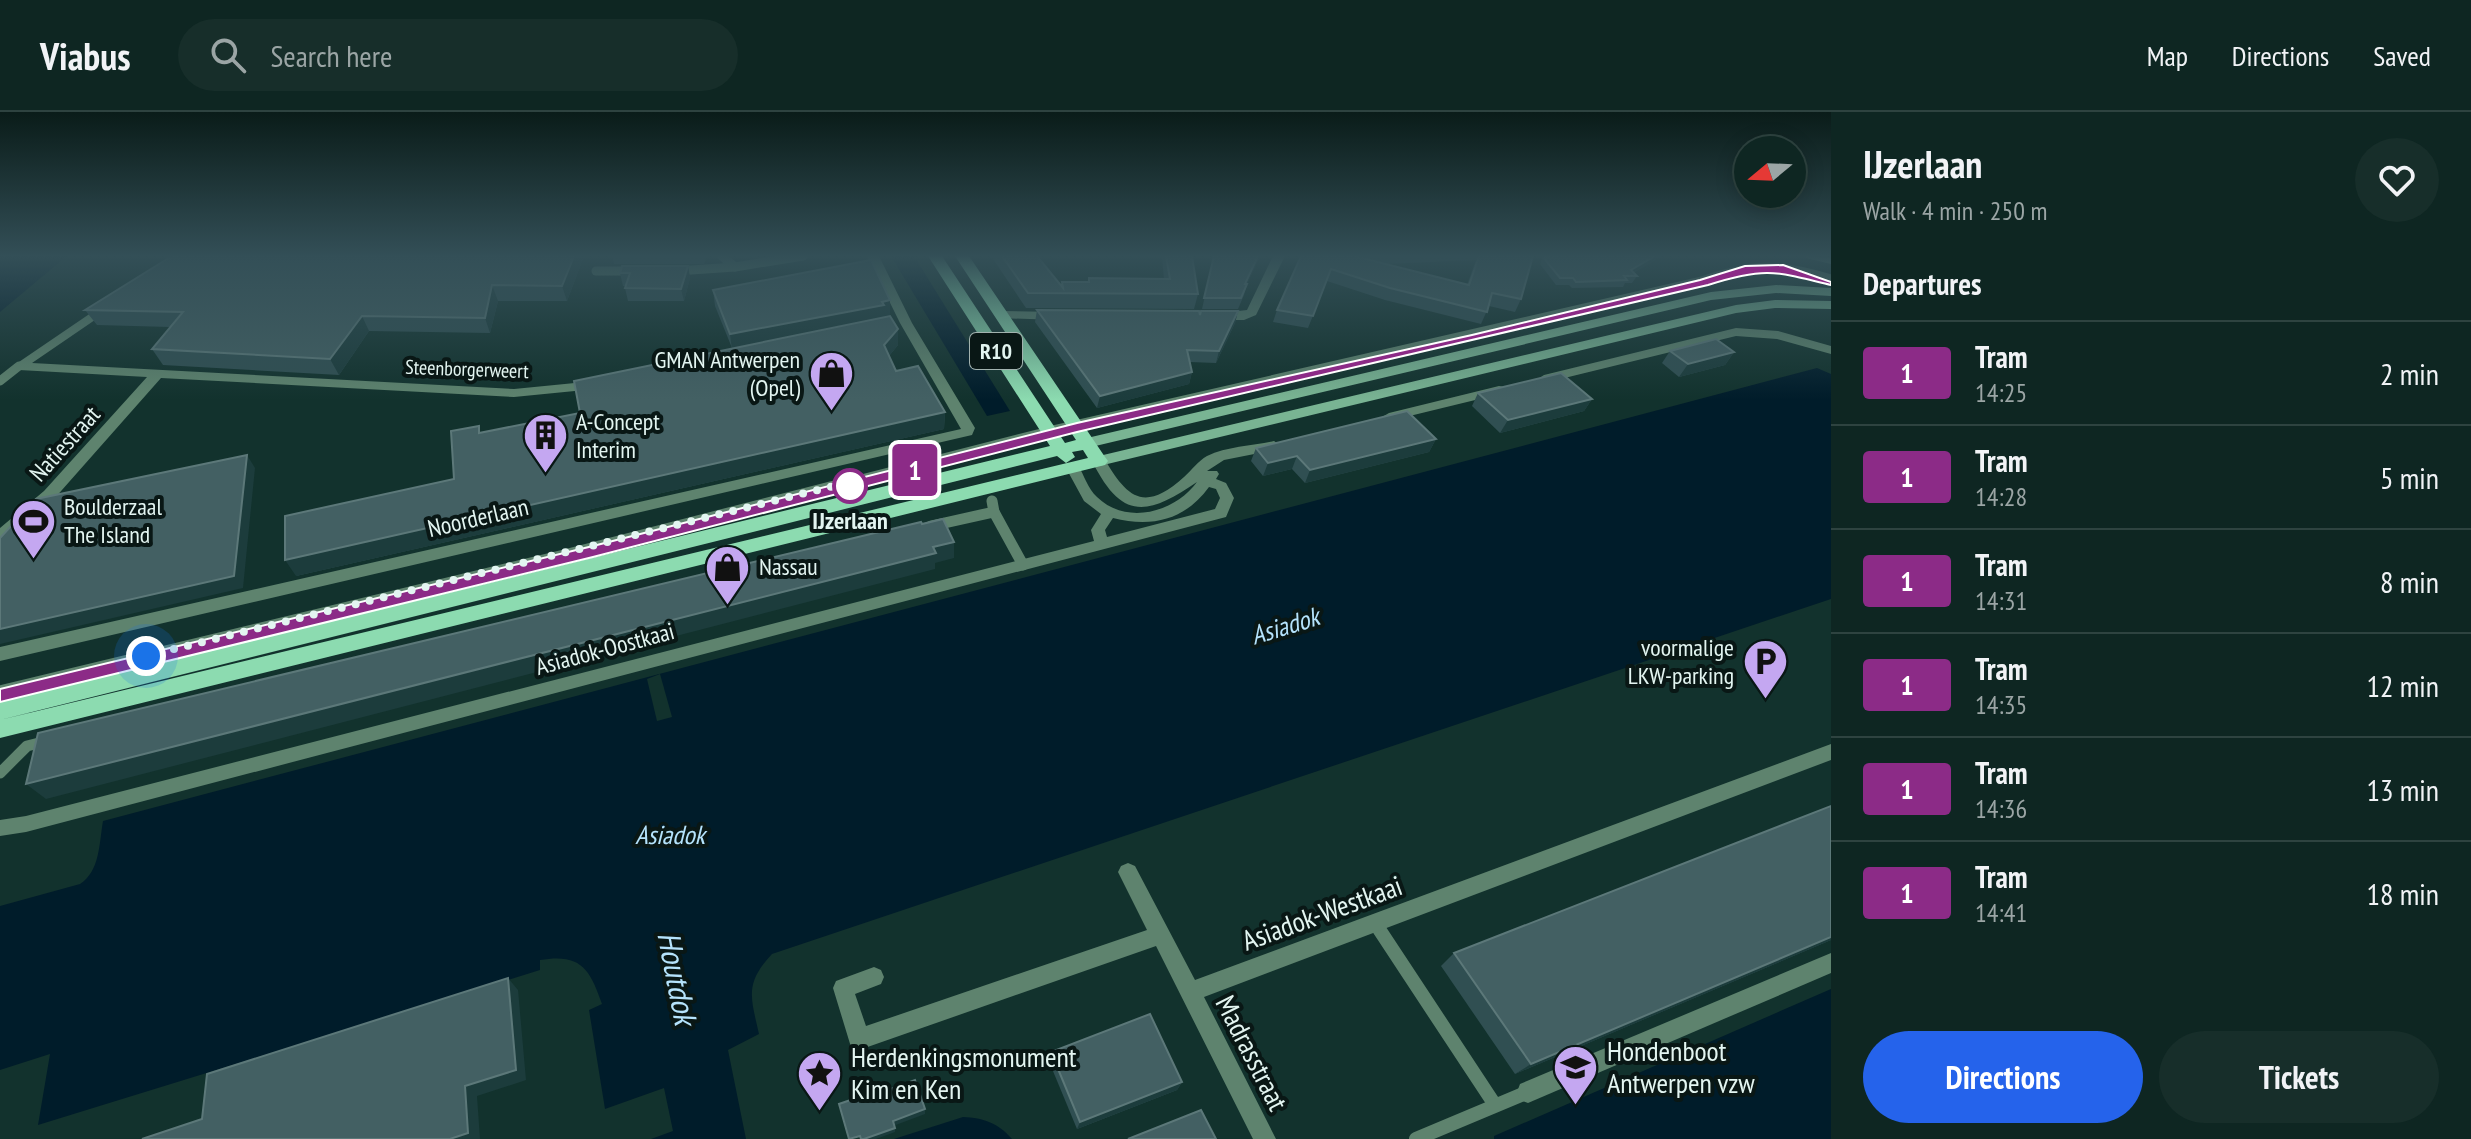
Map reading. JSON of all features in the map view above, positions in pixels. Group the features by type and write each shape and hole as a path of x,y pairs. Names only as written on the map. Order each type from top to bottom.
{"main road":[{"name":"R10","path":"966,304 1073,468"},
{"name":"R10","path":"1001,304 1099,461"},
{"path":"0,711 1061,449 1676,304"},
{"path":"0,729 607,583 778,537 1719,313 1775,304 1831,305"}],"street":[{"path":"19,366 110,304"},
{"path":"884,326 906,323 897,304"},
{"path":"1203,317 1233,318 1252,312 1256,304"},
{"path":"1010,315 1079,316"},
{"name":"Noorderlaan","path":"0,654 967,432 968,428 906,323"},
{"path":"1536,381 1736,332 1778,335 1831,350"},
{"name":"Steenborgerweert","path":"19,366 514,393 606,384"},
{"name":"Natiestraat","path":"0,536 49,495 156,375"},
{"path":"1370,422 1506,388"},
{"path":"1099,461 1109,484 1120,496 1135,502 1163,499 1232,456 1294,441"},
{"path":"1073,468 1094,503 1110,512 1136,517 1182,507 1197,494 1200,477"},
{"name":"Asiadok-Oostkaai","path":"0,828 40,821 1221,513 1227,498 1221,486 1200,477"},
{"path":"1102,544 1098,530 1110,512"},
{"name":"Asiadok-Westkaai","path":"1190,992 1831,752"},
{"path":"1128,872 1190,992"},
{"path":"874,977 843,988 859,1039 1160,935"},
{"path":"1528,1092 1831,963"},
{"name":"Madrasstraat","path":"1190,992 1265,1139"}],"lane":[{"path":"0,691 564,555 1049,431 1602,304"},
{"path":"0,381 19,366"},
{"path":"919,529 993,507 1023,565"},
{"path":"0,773 27,746 58,738"},
{"path":"1375,923 1495,1105"},
{"path":"1416,1139 1528,1092"}],"water":[{"path":"920,304 944,304 1010,411 987,416"},
{"name":"Asiadok","path":"1817,368 1831,374 1831,599 772,954 753,983 752,1001 759,1034 728,1050 746,1139 651,1139 673,1131 664,1088 605,1109 589,1010 602,1004 588,973 582,966 565,959 540,960 540,970 38,1125 50,1054 0,1070 0,906 80,884 87,879 95,864 103,821"},
{"path":"1831,989 1831,1139 1494,1139 1494,1136"},
{"path":"963,1117 990,1122 1012,1139 894,1139"}],"pier":[{"path":"660,674 672,717 657,721 647,679"}],"building":[{"path":"95,304 488,304 485,318 362,316 330,359 152,349 183,312 85,310"},
{"path":"718,304 884,305 730,334"},
{"path":"1280,304 1318,304 1313,316 1277,310"},
{"path":"1454,304 1489,304 1487,312"},
{"path":"1037,310 1199,311 1200,315 1201,311 1238,311 1219,351 1187,350 1192,372 1100,396"},
{"path":"890,316 898,329 884,345 896,371 918,366 945,412 285,560 285,516 454,479 451,431 479,426 479,433 580,413 574,381"},
{"path":"1716,339 1734,352 1688,364 1670,351"},
{"path":"1561,373 1592,399 1508,420 1478,393"},
{"path":"1407,411 1436,439 1310,470 1297,456 1268,463 1256,448"},
{"path":"247,455 234,576 0,629 0,538 36,499"},
{"path":"943,519 954,542 933,547 936,553 26,784 38,733"},
{"path":"1831,806 1831,937 1531,1064 1454,953"},
{"path":"508,978 516,1070 465,1086 468,1133 450,1139 142,1139 202,1119 207,1074"},
{"path":"1150,1014 1182,1082 1080,1122 1051,1052"},
{"path":"915,1080 925,1109 893,1121 895,1128 864,1139 860,1136 849,1139 839,1104 862,1096 863,1099"},
{"path":"1201,1110 1216,1139 1128,1139"}],"tram line":[{"path":"0,696 565,559 1051,434 1617,304"},
{"name":"1","path":"0,696 593,552 1077,428 1617,304"}],"place":[{"name":"GMAN Antwerpen (Opel)","path":"831,413"},
{"name":"A-Concept Interim","path":"545,475"},
{"name":"IJzerlaan","path":"850,486"},
{"name":"Boulderzaal The Island","path":"33,560"},
{"name":"Nassau","path":"728,606"},
{"name":"voormalige LKW-parking","path":"1765,701"},
{"name":"Hondenboot Antwerpen vzw","path":"1576,1106"},
{"name":"Herdenkingsmonument Kim en Ken","path":"820,1112"}],"route":[{"path":"146,656 379,601 846,483 850,486"}],"water label":[{"name":"Houtdok","path":"677,978"}]}
